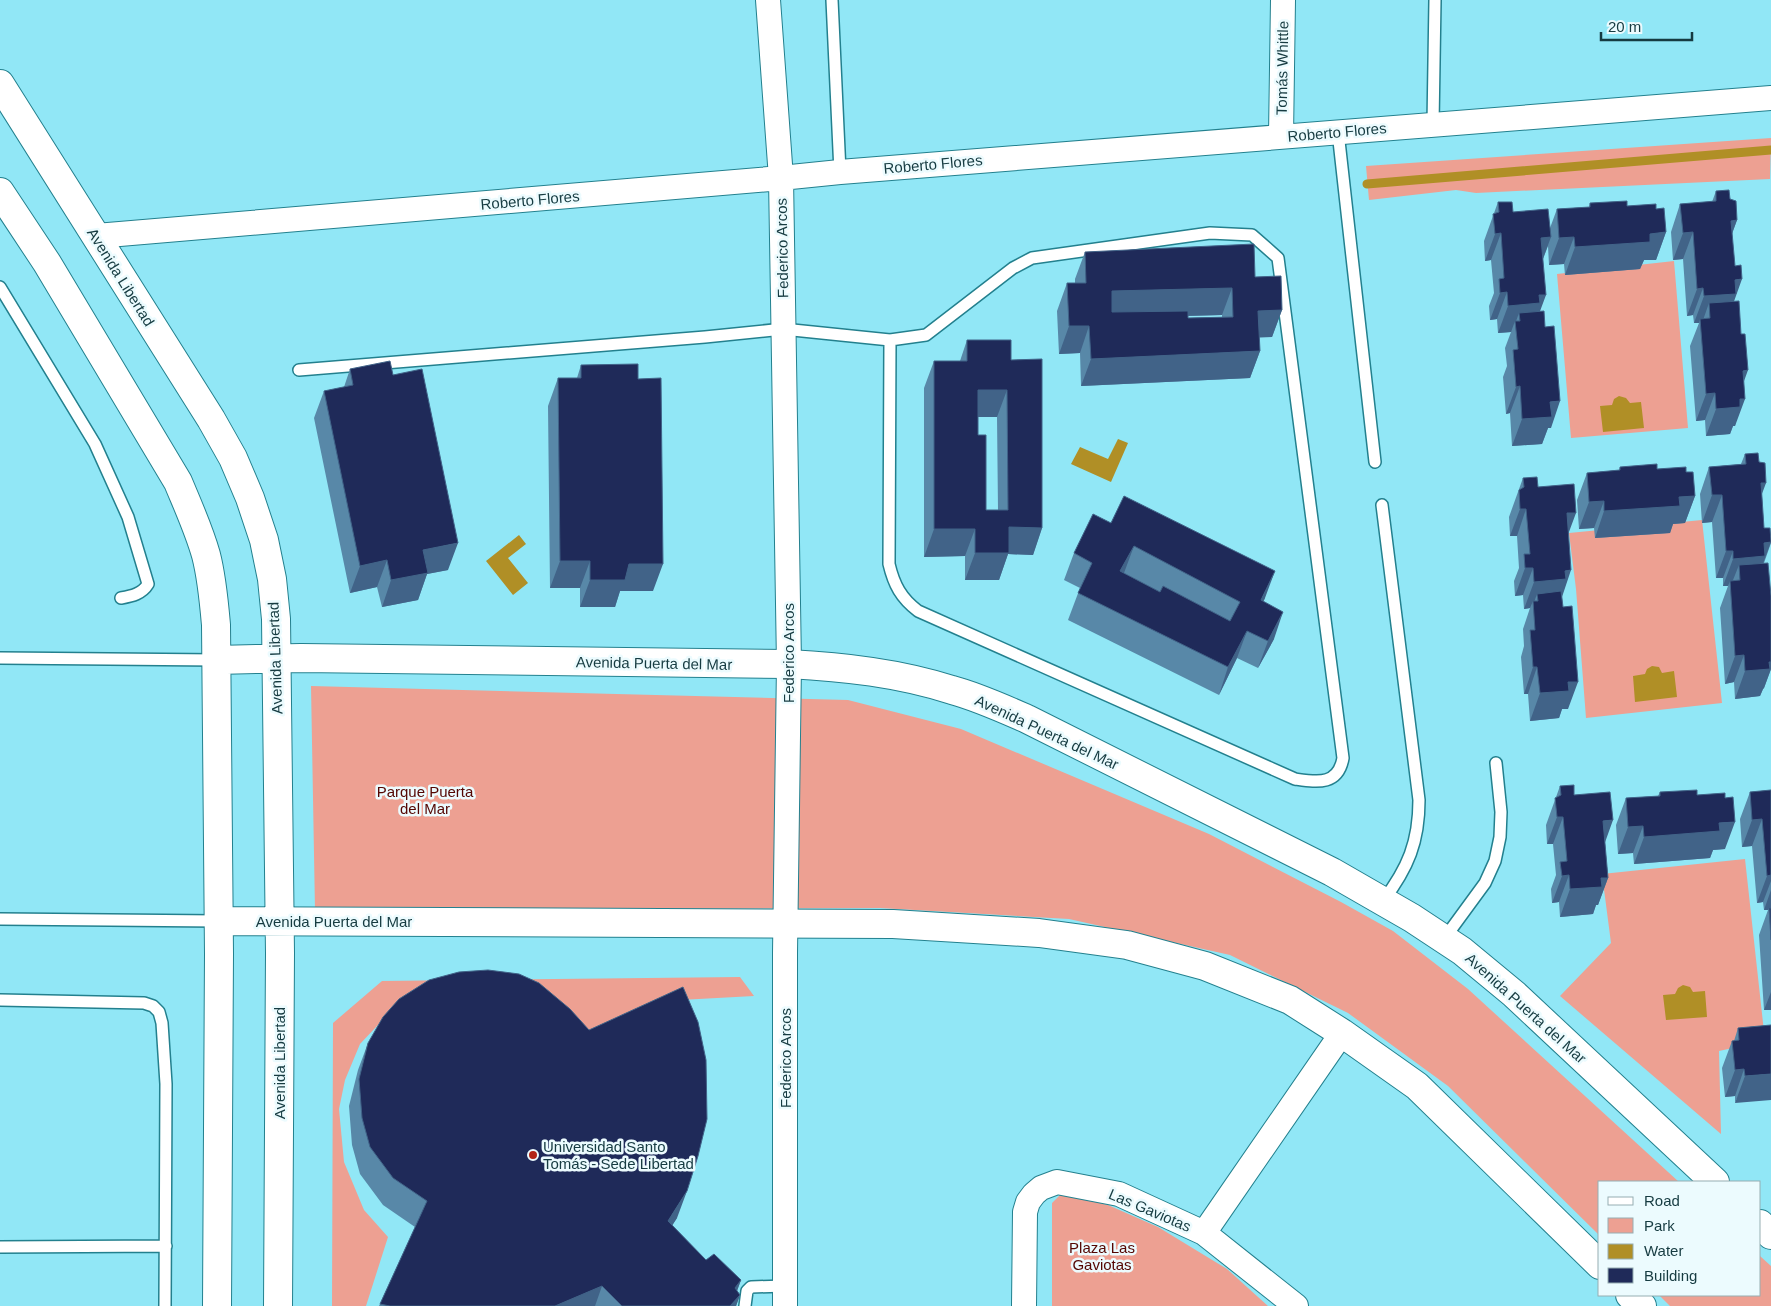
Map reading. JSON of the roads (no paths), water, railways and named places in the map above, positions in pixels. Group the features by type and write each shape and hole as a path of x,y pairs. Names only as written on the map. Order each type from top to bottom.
{"street":[{"name":"Federico Arcos","path":"768,0 780,178 789,664 785,1296"},
{"name":"Tomás Whittle","path":"1281,136 1284,0"},
{"name":"Avenida Libertad","path":"0,84 211,419 244,482 264,540 272,579 277,658 280,961 278,1306"},
{"name":"Roberto Flores","path":"96,236 840,172 1771,98"},
{"path":"0,192 47,263 178,482 194,518 206,556 213,591 217,660 217,1306"},
{"name":"Avenida Puerta del Mar","path":"217,660 277,658 830,666 912,679 951,689 989,702 1027,719 1306,859 1383,900 1444,939 1462,951 1514,994 1714,1181"},
{"name":"Avenida Puerta del Mar","path":"218,921 893,924 1039,933 1127,945 1205,966 1290,1000 1342,1034 1417,1086 1598,1263"},
{"name":"Las Gaviotas","path":"1204,1233 1342,1034"},
{"name":"Las Gaviotas","path":"1024,1306 1026,1212 1028,1202 1034,1194 1049,1184 1066,1182 1119,1194 1204,1233 1296,1306"},
{"path":"1761,1225 1771,1235"},
{"path":"1631,1296 1642,1306"}],"lane":[{"path":"832,0 840,172"},
{"path":"1433,124 1435,0"},
{"path":"1338,132 1375,462"},
{"path":"299,370 783,329 890,340 926,335 1013,268 1032,258 1210,233 1252,236 1278,258 1342,758 1338,772 1319,782 1295,779 918,611 907,602 895,586 888,564 890,340"},
{"path":"0,288 95,444 128,517 148,584 144,590 137,594 121,598"},
{"path":"1382,505 1419,818 1417,836 1409,860 1398,881 1383,900"},
{"path":"0,658 217,660"},
{"path":"1444,939 1485,883 1494,861 1500,837 1501,812 1496,763"},
{"path":"0,919 218,921"},
{"path":"0,1000 144,1003 153,1006 159,1012 162,1023 166,1084 166,1306"},
{"path":"0,1247 166,1246"},
{"path":"745,1306 747,1290 751,1287 785,1296"}],"water":[{"path":"1619,396 1626,398 1630,403 1641,402 1644,428 1603,432 1600,406 1612,405 1614,399"},
{"path":"1118,439 1128,443 1111,482 1071,464 1080,447 1108,459"},
{"path":"519,535 526,544 508,558 528,583 513,595 486,561"},
{"path":"1652,666 1659,667 1662,673 1674,671 1677,697 1635,702 1633,676 1645,674 1647,669"},
{"path":"1683,985 1690,987 1693,992 1705,991 1707,1017 1666,1020 1663,995 1675,994 1678,988"}],"waterway":[{"path":"1367,184 1771,150"}],"place":[{"name":"Universidad Santo Tomás - Sede Libertad","path":"533,1155"}],"park label":[{"name":"Parque Puerta del Mar","path":"425,800"},
{"name":"Plaza Las Gaviotas","path":"1102,1256"}]}
